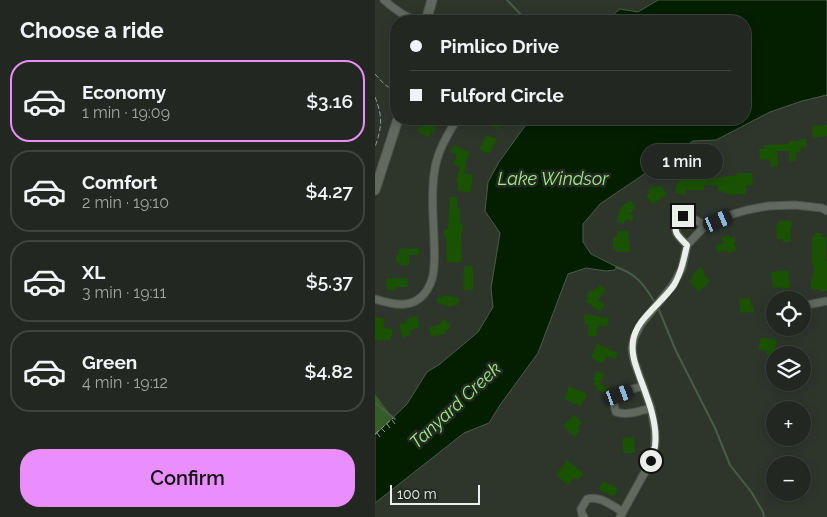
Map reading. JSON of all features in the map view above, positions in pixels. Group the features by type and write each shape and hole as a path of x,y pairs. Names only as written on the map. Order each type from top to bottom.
{"street":[{"path":"384,0 404,15"},
{"path":"428,15 432,0"},
{"path":"375,190 395,125"},
{"path":"375,299 395,304 407,304 417,300 425,293 429,286 435,262 433,199 435,167 445,140 454,125"},
{"path":"584,517 581,510 583,504 592,497 598,498 622,515 651,461 655,446 655,431 651,408 634,361 633,338 641,324 673,285 682,268 687,245 705,226 747,210 768,206 795,205 822,208 827,211"},
{"path":"687,245 677,235 675,230 676,220 679,217 692,217 705,226"},
{"path":"811,304 827,301"},
{"path":"643,386 619,395 613,402 614,407 616,412 620,414 651,408"}],"path":[{"path":"375,74 390,88"},
{"path":"375,97 379,106 381,120 381,127 375,147"},
{"path":"380,437 376,433 392,418 395,424"},
{"path":"386,424 390,428"},
{"path":"381,428 385,432"}],"green space":[{"path":"375,394 393,418 375,435"}],"water":[{"name":"Lake Windsor","path":"658,0 827,0 827,95 770,112 751,122 751,15 612,15 620,9 638,12"},
{"name":"Lake Windsor","path":"745,125 716,140 693,141 600,204 583,224 583,242 591,254 617,267 615,270 606,271 586,268 568,274 538,353 489,423 464,433 375,503 375,435 407,404 427,372 440,364 478,332 493,307 491,288 500,233 485,211 488,182 499,162 525,126"}],"building":[{"path":"420,125 437,126 429,137 417,131"},
{"path":"488,125 501,125 498,130"},
{"path":"827,125 827,136 813,138 812,126"},
{"path":"487,135 497,139 489,154 479,149"},
{"path":"799,139 806,139 806,147 801,147 801,152 796,152 796,161 789,161 789,151 777,151 778,166 771,167 770,159 760,160 759,149 764,149 764,145 789,144 789,141 799,141"},
{"path":"454,145 470,152 463,173 473,175 470,193 457,190 459,182 456,182 460,167 453,164 457,155 450,152"},
{"path":"703,173 703,178 711,179 737,175 737,173 752,173 753,185 746,185 746,194 724,194 723,191 718,191 717,185 704,185 704,190 686,190 685,195 675,193 679,174 694,177 694,174"},
{"path":"660,185 667,194 653,204 646,196 650,193 648,190"},
{"path":"450,197 457,197 457,208 460,208 460,221 461,225 463,224 463,232 461,232 462,262 447,262 444,229 448,229"},
{"path":"630,200 636,208 629,214 634,216 632,222 626,219 624,224 616,221 621,207"},
{"path":"791,220 791,242 783,242 783,239 777,239 776,224 779,224 779,221"},
{"path":"617,231 628,231 630,252 616,252 616,249 613,249 613,237 617,237"},
{"path":"815,233 822,233 822,237 827,237 825,261 827,261 827,291 811,289 814,265 812,265 812,236 815,236"},
{"path":"729,235 731,238 734,237 737,250 728,253 727,250 718,253 715,246 724,243 721,238"},
{"path":"419,248 419,255 409,255 409,265 399,265 399,262 396,262 396,255 399,255 399,249"},
{"path":"464,266 473,266 473,290 463,290"},
{"path":"700,267 705,272 703,274 710,281 699,292 689,281"},
{"path":"788,270 790,288 773,288 771,272"},
{"path":"386,278 407,278 408,287 396,287 396,290 387,290"},
{"path":"600,285 606,289 598,300 605,305 600,312 585,301 590,290 592,292"},
{"path":"443,295 459,298 457,306 452,305 451,307 437,303 438,297 442,298"},
{"path":"750,298 754,312 740,313 739,299"},
{"path":"585,314 609,318 607,327 598,325 596,337 587,335 589,325 584,324"},
{"path":"417,316 420,327 409,331 411,335 403,338 399,325 407,322 406,319"},
{"path":"375,317 385,319 383,327 393,330 390,341 383,339 382,341 375,340"},
{"path":"444,319 451,325 444,334 431,337 429,327 439,325"},
{"path":"761,337 777,340 776,346 766,346 766,351 758,349"},
{"path":"597,344 618,353 616,359 607,356 603,363 601,363 591,358"},
{"path":"597,371 605,374 600,384 607,387 604,393 596,389 597,386 593,385 595,381 592,380"},
{"path":"569,386 587,394 581,406 564,399"},
{"path":"574,415 582,423 577,428 580,431 575,437 563,426"},
{"path":"634,437 635,453 623,453 623,438"},
{"path":"567,460 584,474 578,480 574,477 568,485 556,475"},
{"path":"603,481 618,489 614,497 599,489"}],"waterway":[{"path":"507,0 521,15"},
{"path":"616,267 638,280 654,301"},
{"path":"659,310 676,351 715,428 730,465 752,493 764,517"},
{"path":"375,403 395,419"}],"route":[{"path":"651,461 655,446 655,431 651,408 634,361 633,338 641,324 673,285 682,268 687,245 677,235 675,230 676,220 683,216"}],"water label":[{"name":"Tanyard Creek","path":"455,405"}]}
